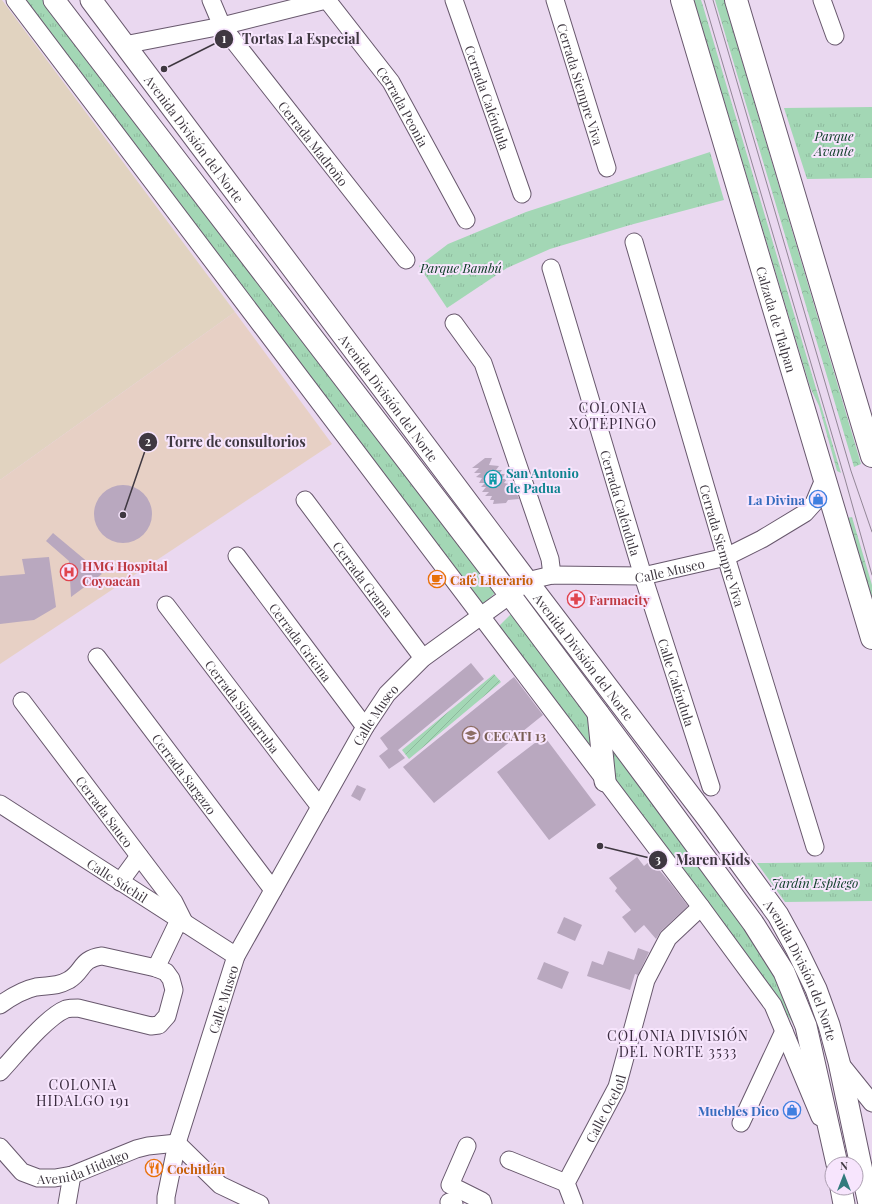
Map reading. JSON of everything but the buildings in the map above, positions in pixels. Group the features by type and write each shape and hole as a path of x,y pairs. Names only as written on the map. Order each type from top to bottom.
{"highway":[{"name":"Calzada de Tlalpan","path":"682,0 872,638"},
{"path":"736,0 872,456"}],"main road":[{"name":"Avenida División del Norte","path":"54,0 510,595 753,923 784,972 806,1026 836,1156"},
{"name":"Avenida División del Norte","path":"91,0 778,914 816,989 829,1025 839,1062 868,1204"},
{"path":"598,713 605,781"}],"street":[{"name":"Avenida División del Norte","path":"15,0 773,1005 836,1156"},
{"name":"Cerrada Madroño","path":"211,0 222,26 406,260"},
{"name":"Cerrada Caléndula","path":"454,0 522,194"},
{"name":"Cerrada Siempre Viva","path":"555,0 607,168"},
{"path":"822,0 835,36"},
{"path":"124,45 222,26 320,1"},
{"name":"Cerrada Peonia","path":"320,1 391,82 466,220"},
{"name":"Cerrada Siempre Viva","path":"634,242 726,557 815,847"},
{"name":"Cerrada Caléndula","path":"551,268 643,576"},
{"path":"454,322 483,363 550,559 552,575"},
{"name":"Calle Museo","path":"166,1204 177,1144 236,956 365,727 387,694 423,658 481,617 527,581 552,575 643,576 726,557 762,539 805,513 814,503 825,478"},
{"name":"Cerrada Grama","path":"305,500 423,658"},
{"name":"Cerrada Gricina","path":"237,556 365,727"},
{"name":"Calle Caléndula","path":"643,576 711,787"},
{"name":"Cerrada Simarruba","path":"166,605 320,807"},
{"name":"Cerrada Sargazo","path":"97,657 273,890"},
{"name":"Cerrada Sauco","path":"22,701 174,902 182,922"},
{"name":"Calle Súchil","path":"0,804 236,956"},
{"path":"120,882 139,856"},
{"name":"Calle Ocelotl","path":"566,1183 617,1087 646,980 668,938 701,908"},
{"path":"156,968 182,922"},
{"path":"0,1004 18,993 29,989 58,985 71,979 86,962 94,957 102,956 156,968 166,972 171,979 174,990 167,1016 159,1025 151,1026 78,1008 67,1008 59,1012 42,1027 0,1072"},
{"path":"740,1123 784,1031"},
{"path":"839,1062 872,1104"},
{"path":"177,1144 220,1185 260,1204"},
{"name":"Avenida Hidalgo","path":"0,1147 22,1172 38,1178 55,1178 72,1175 136,1149 148,1146 177,1144"},
{"path":"467,1146 450,1185 482,1201 483,1204"},
{"path":"509,1160 566,1183 574,1204"},
{"path":"67,1204 72,1175"}],"shaded area":[{"path":"0,0 2,0 235,312 0,480"},
{"name":"HMG Hospital Coyoacán","path":"235,312 332,444 0,664 0,480"}],"green space":[{"path":"25,0 44,0 496,592 480,608"},
{"path":"694,0 701,0 703,6 841,473 837,471 819,406 810,387"},
{"path":"715,0 724,0 861,464 854,467"},
{"name":"Parque Avante","path":"872,107 872,178 807,179 784,108"},
{"name":"Parque Bambú","path":"710,152 724,200 630,225 550,249 507,268 447,308 419,266 448,244 526,212"},
{"path":"852,517 872,585 872,600 847,518"},
{"path":"511,614 722,895 776,972 799,1032 760,976 498,627"},
{"path":"494,674 501,682 409,759 402,750"},
{"name":"Jardín Espliego","path":"872,862 872,901 785,902 757,863"}],"tram line":[{"path":"704,0 872,575"},
{"path":"713,0 851,471 872,532"}],"place":[{"name":"Tortas La Especial","path":"164,69"},
{"name":"San Antonio de Padua","path":"493,479"},
{"name":"La Divina","path":"818,499"},
{"name":"Torre de consultorios","path":"123,515"},
{"name":"HMG Hospital Coyoacán","path":"69,572"},
{"name":"Café Literario","path":"437,579"},
{"name":"Farmacity","path":"576,599"},
{"name":"CECATI 13","path":"471,735"},
{"name":"Maren Kids","path":"600,846"},
{"name":"Muebles Dico","path":"792,1110"},
{"name":"Cochitlán","path":"154,1168"}],"district":[{"name":"COLONIA XOTEPINGO","path":"613,416"},
{"name":"COLONIA DIVISIÓN DEL NORTE 3533","path":"678,1044"},
{"name":"COLONIA HIDALGO 191","path":"83,1092"}]}
